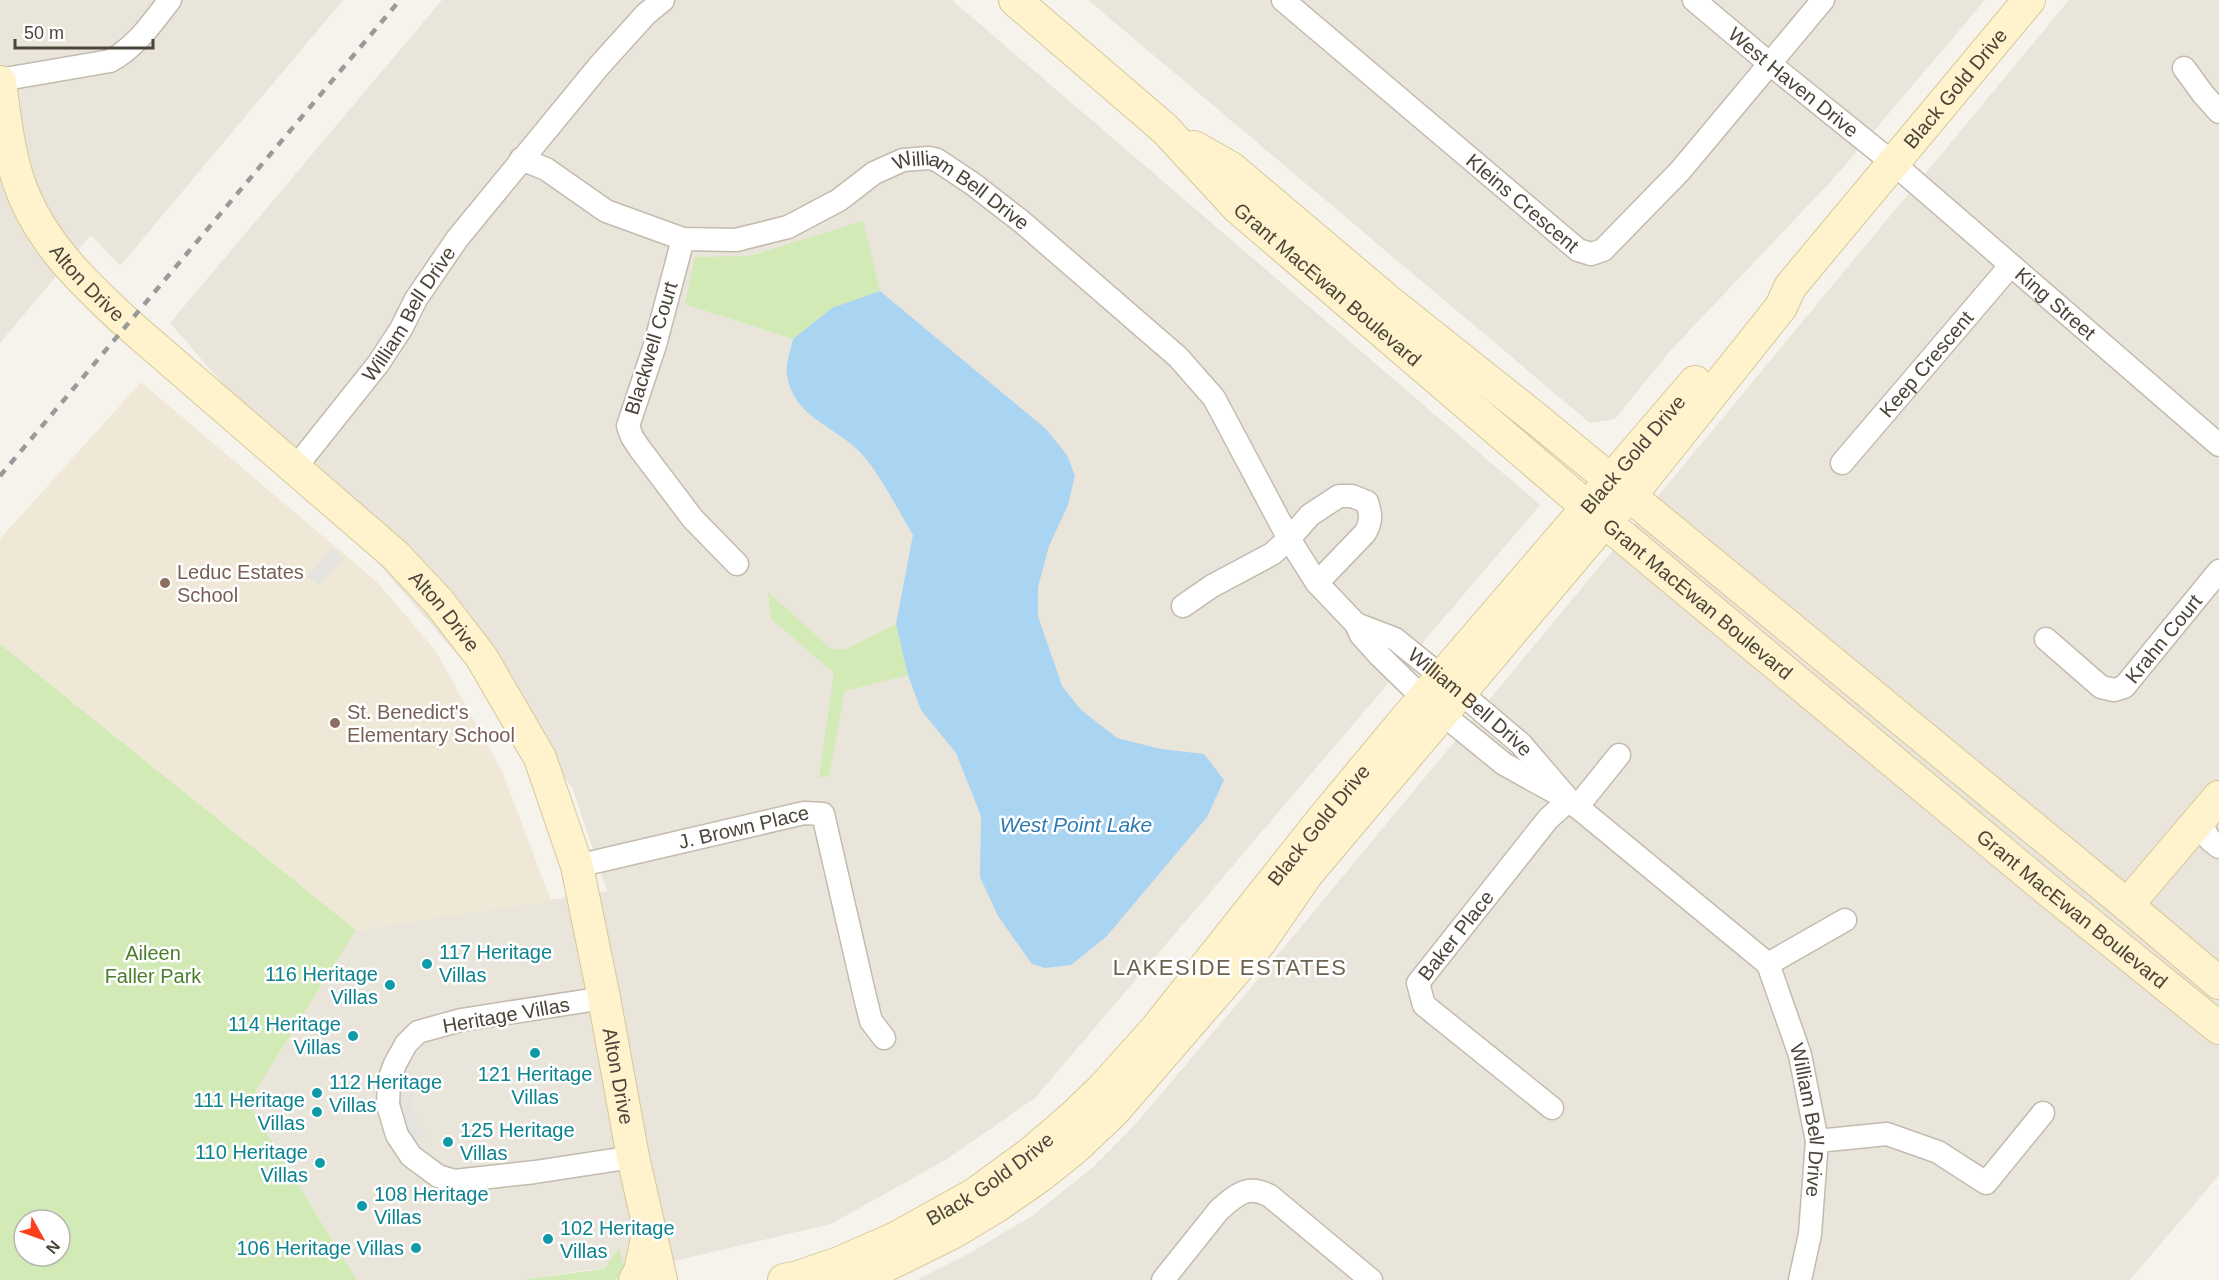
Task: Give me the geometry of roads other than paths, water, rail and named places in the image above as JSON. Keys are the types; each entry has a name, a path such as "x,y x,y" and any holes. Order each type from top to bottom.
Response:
{"main road":[{"name":"Grant MacEwan Boulevard","path":"1015,0 1165,129 1237,207 1596,514 2043,886 2219,1028"},
{"name":"Black Gold Drive","path":"784,1280 798,1277 860,1274 896,1238 975,1194 1031,1153 1104,1088 1156,1029 1325,816 1442,696 1619,488 1760,306 1790,287 2029,0"},
{"name":"Alton Drive","path":"0,81 10,152 17,176 34,215 52,246 103,301 395,555 439,602 482,658 540,758 577,866 633,1158 661,1280"},
{"name":"Grant MacEwan Boulevard","path":"1165,129 1231,168 1387,300 2127,905 2219,983"},
{"path":"2127,905 2209,825 2219,797"},
{"path":"635,1280 640,1271 649,1227"}],"street":[{"path":"0,81 110,61 135,44 170,0"},
{"name":"William Bell Drive","path":"295,468 378,364 401,329 416,299 457,239 606,58 646,14 663,0"},
{"name":"Kleins Crescent","path":"1283,0 1578,250 1591,254 1603,250 1680,171 1823,0"},
{"name":"West Haven Drive","path":"1694,0 1893,164"},
{"path":"2184,68 2219,112"},
{"name":"William Bell Drive","path":"521,159 546,169 606,211 682,239 736,240 788,227 839,200 874,173 903,160 918,158 937,160 973,184 1022,222 1178,357 1214,398 1289,539 1317,583 1356,624 1395,639 1442,696 1521,744 1573,803 1768,964 1800,1055 1816,1141 1810,1234 1800,1280"},
{"name":"King Street","path":"1893,164 2219,445"},
{"name":"Blackwell Court","path":"682,239 655,345 628,426 640,449 693,519 737,564"},
{"name":"Keep Crescent","path":"1842,463 2011,265"},
{"path":"1182,606 1212,586 1272,554 1310,515 1339,496 1352,496 1367,502 1371,518 1365,533 1317,583"},
{"name":"Krahn Court","path":"2046,639 2101,687 2114,690 2124,687 2219,571"},
{"path":"1573,803 1619,755"},
{"name":"Baker Place","path":"1552,1108 1424,1005 1418,983 1548,819 1573,803"},
{"name":"J. Brown Place","path":"577,866 804,813 823,814 871,1021 884,1038"},
{"path":"2209,825 2210,840 2219,847"},
{"path":"1768,964 1845,920"},
{"name":"Heritage Villas","path":"604,998 482,1016 418,1032 406,1044 395,1064 389,1080 388,1106 397,1135 411,1156 438,1176 454,1181 525,1174 633,1158"},
{"path":"1816,1141 1887,1134 1938,1152 1986,1183 2043,1113"},
{"path":"1162,1280 1219,1209 1247,1191 1257,1189 1270,1196 1371,1280"}],"water":[{"name":"West Point Lake","path":"880,291 1046,429 1067,455 1075,476 1068,505 1049,546 1038,587 1038,616 1062,686 1081,710 1117,738 1161,749 1204,754 1224,780 1207,817 1106,937 1071,965 1045,968 1032,964 998,916 980,877 981,816 956,753 921,710 908,675 896,624 913,535 866,459 848,441 805,410 791,389 787,375 787,362 793,339 832,308"}],"railway":[{"path":"0,476 400,0"}],"place":[{"name":"Leduc Estates School","path":"165,583"},
{"name":"St. Benedict's Elementary School","path":"335,723"},
{"name":"117 Heritage Villas","path":"427,964"},
{"name":"116 Heritage Villas","path":"390,985"},
{"name":"114 Heritage Villas","path":"353,1036"},
{"name":"121 Heritage Villas","path":"535,1053"},
{"name":"112 Heritage Villas","path":"317,1093"},
{"name":"111 Heritage Villas","path":"317,1112"},
{"name":"125 Heritage Villas","path":"448,1142"},
{"name":"110 Heritage Villas","path":"320,1163"},
{"name":"108 Heritage Villas","path":"362,1206"},
{"name":"102 Heritage Villas","path":"548,1239"},
{"name":"106 Heritage Villas","path":"416,1248"}],"district":[{"name":"LAKESIDE ESTATES","path":"1230,967"}],"park label":[{"name":"Aileen Faller Park","path":"153,964"}]}
